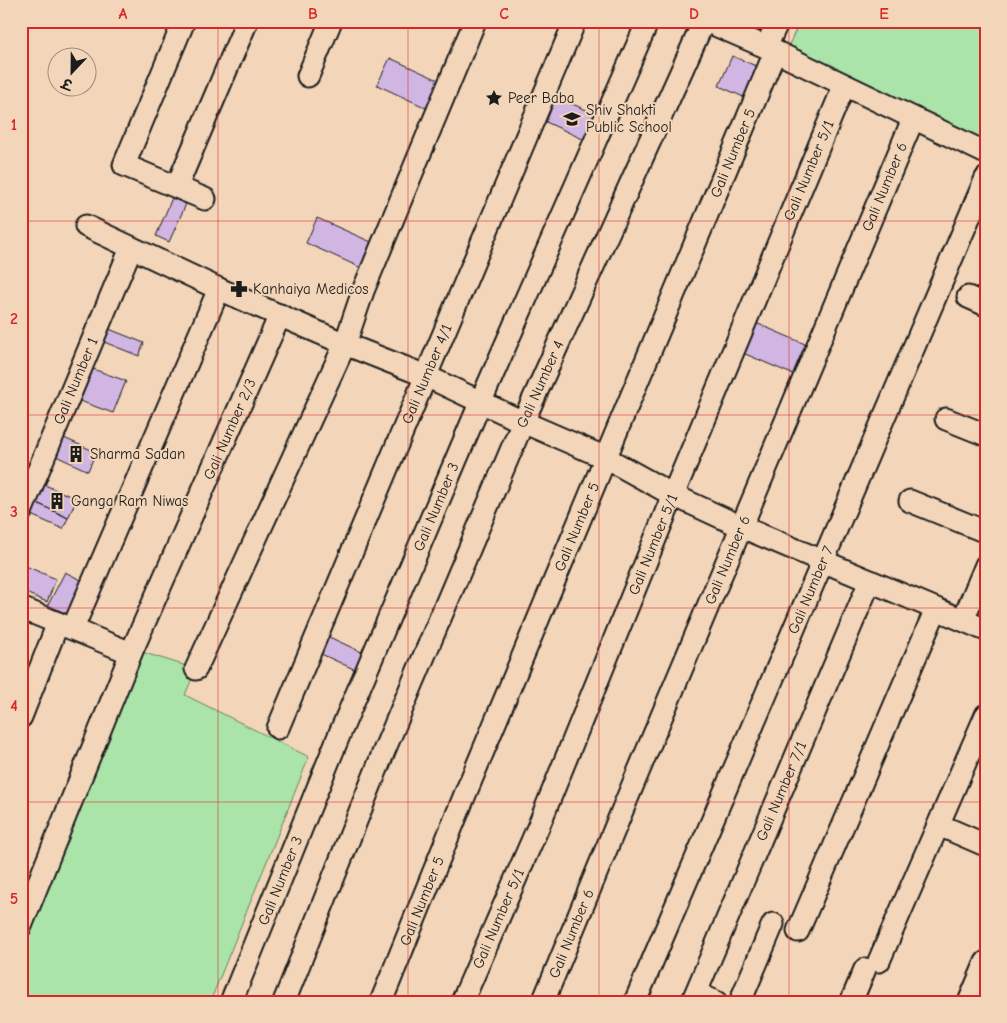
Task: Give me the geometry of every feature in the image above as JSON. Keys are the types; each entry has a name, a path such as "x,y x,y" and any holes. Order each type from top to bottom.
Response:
{"street":[{"path":"184,21 124,165 205,199"},
{"path":"177,186 247,21"},
{"path":"308,76 331,21"},
{"path":"196,669 345,344 363,291 475,21"},
{"name":"Gali Number 4/1","path":"278,728 575,21"},
{"name":"Gali Number 3","path":"237,1000 340,733 481,402 648,21"},
{"path":"705,21 986,153"},
{"name":"Gali Number 4","path":"284,1002 384,751 523,422 705,21"},
{"name":"Gali Number 5","path":"381,1002 464,797 606,458 770,50 778,21"},
{"name":"Gali Number 5/1","path":"462,1002 538,825 673,495 844,86"},
{"name":"Gali Number 6","path":"544,1002 634,782 913,119"},
{"name":"Gali Number 7","path":"635,1002 986,178"},
{"path":"86,226 219,288 345,344 426,376 523,422 606,458 673,495 742,527 986,630"},
{"name":"Gali Number 1","path":"21,512 130,248"},
{"path":"21,717 219,288"},
{"name":"Gali Number 2/3","path":"21,926 131,653 280,315"},
{"path":"946,418 986,435"},
{"path":"910,501 986,532"},
{"path":"963,620 986,565"},
{"name":"Gali Number 7/1","path":"704,1000 870,581"},
{"path":"21,608 131,653"},
{"path":"798,931 936,609"},
{"path":"851,1002 872,965 939,825 986,715"},
{"path":"939,825 983,844"},
{"path":"740,1002 773,924 766,940"},
{"path":"968,1002 986,962"}],"green space":[{"path":"800,21 986,21 986,144 787,49"},
{"path":"135,650 196,669 185,695 309,757 210,1002 21,1002 21,928"}],"building":[{"path":"732,56 761,68 748,99 719,86"},
{"path":"390,58 445,83 433,111 377,85"},
{"name":"Shiv Shakti Public School","path":"556,97 598,115 587,141 546,122"},
{"path":"172,198 186,204 169,242 156,236"},
{"path":"317,218 378,245 366,270 306,243"},
{"path":"749,320 812,347 799,377 736,350"},
{"path":"109,329 144,343 139,356 104,342"},
{"path":"93,369 126,381 113,413 80,401"},
{"name":"Sharma Sadan","path":"64,438 96,452 88,471 56,456"},
{"name":"Ganga Ram Niwas","path":"45,485 77,499 68,518 37,503"},
{"path":"37,503 68,518 63,529 31,515"},
{"path":"21,564 56,579 47,602 21,591"},
{"path":"65,572 89,584 73,617 48,605"},
{"path":"327,636 368,655 360,672 319,653"}],"place":[{"name":"Peer Baba","path":"494,98"},
{"name":"Shiv Shakti Public School","path":"572,119"},
{"name":"Kanhaiya Medicos","path":"239,289"},
{"name":"Sharma Sadan","path":"76,454"},
{"name":"Ganga Ram Niwas","path":"57,501"}]}
